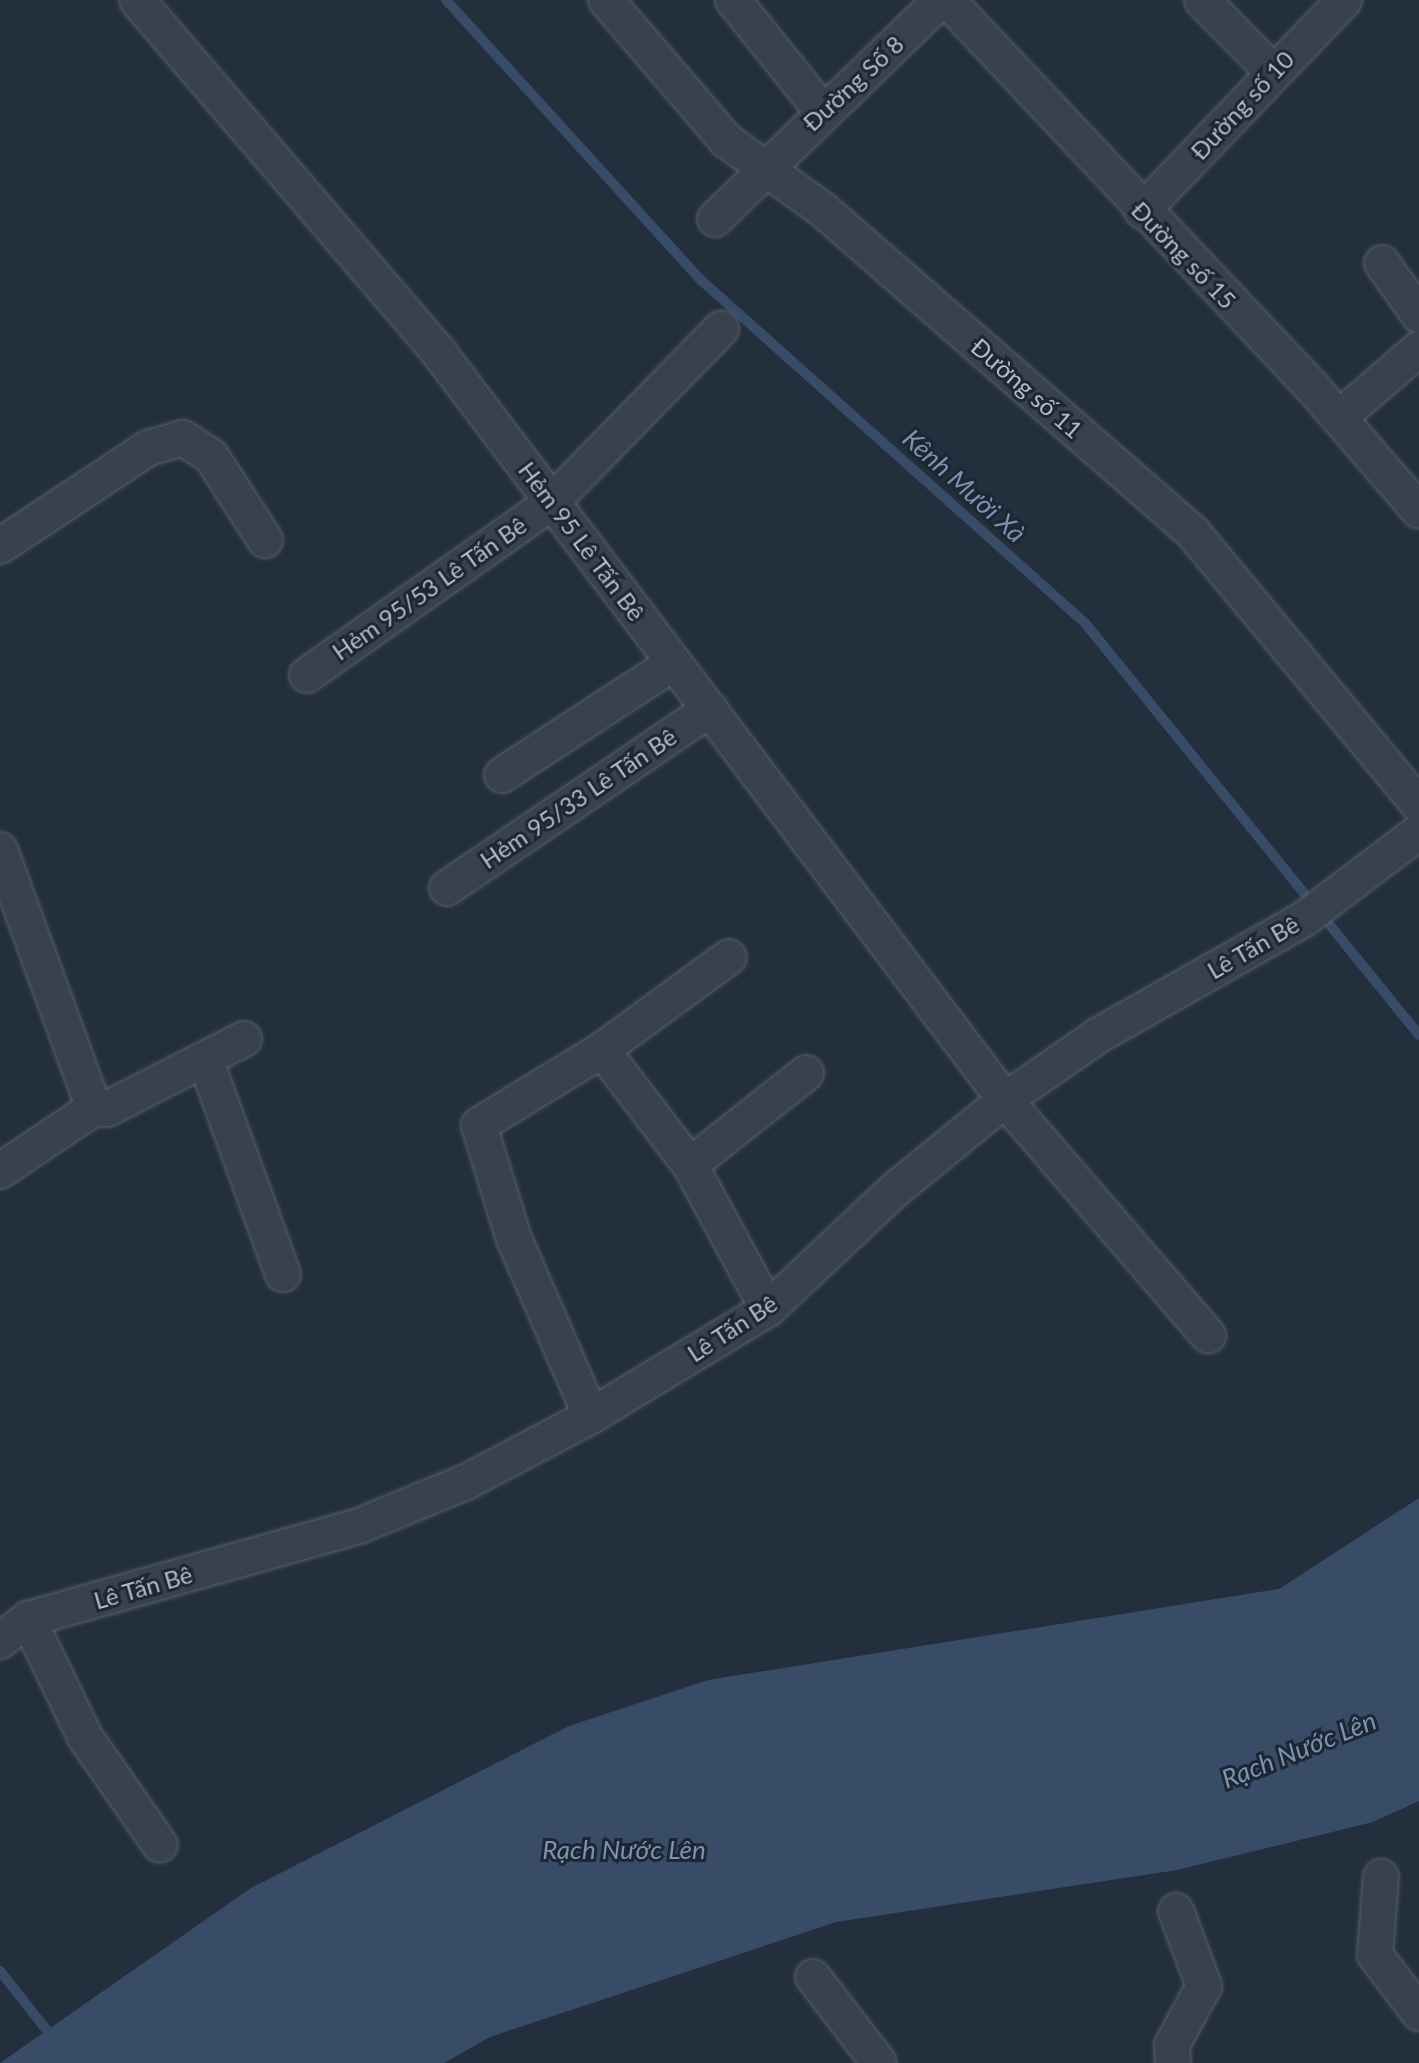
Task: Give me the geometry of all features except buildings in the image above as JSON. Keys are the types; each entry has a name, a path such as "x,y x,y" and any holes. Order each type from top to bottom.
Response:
{"street":[{"name":"Hẻm 95 Lê Tấn Bê","path":"137,0 440,354 1005,1100 1208,1335"},
{"name":"Đường số 11","path":"606,0 727,141 764,165 1194,534 1419,805"},
{"path":"733,0 824,113"},
{"name":"Đường Số 8","path":"715,219 764,165 944,0"},
{"name":"Đường số 15","path":"944,0 1339,418 1419,511"},
{"path":"1202,0 1272,71"},
{"name":"Đường số 10","path":"1142,211 1272,71 1344,0"},
{"path":"1382,263 1419,315"},
{"name":"Hẻm 95/53 Lê Tấn Bê","path":"307,675 552,502 721,329"},
{"path":"1339,418 1419,349"},
{"path":"0,546 148,448 183,438 211,456 265,540"},
{"path":"502,775 674,663"},
{"name":"Hẻm 95/33 Lê Tấn Bê","path":"447,888 710,709"},
{"name":"Lê Tấn Bê","path":"0,1641 28,1619 359,1526 466,1482 591,1416 768,1309 897,1188 1005,1100 1099,1035 1304,919 1377,867 1419,832"},
{"path":"0,850 94,1108"},
{"path":"591,1416 514,1239 479,1125 602,1050 729,957"},
{"path":"0,1171 94,1108 107,1109 244,1039"},
{"path":"602,1050 690,1165 768,1309"},
{"path":"205,1059 283,1274"},
{"path":"690,1165 806,1073"},
{"path":"28,1619 85,1737 160,1845"},
{"path":"1381,1877 1375,1955 1419,2013"},
{"path":"1173,2063 1172,2045 1204,1986 1176,1911"},
{"path":"813,1977 879,2063"}],"water":[{"name":"Rạch Nước Lên","path":"1419,1498 1419,1801 1373,1822 1177,1870 836,1922 490,2037 444,2063 0,2063 251,1888 569,1726 708,1680 1279,1589"}],"waterway":[{"name":"Kênh Mười Xà","path":"446,0 702,281 1085,623 1419,1035"},
{"path":"0,1971 53,2038"}]}
